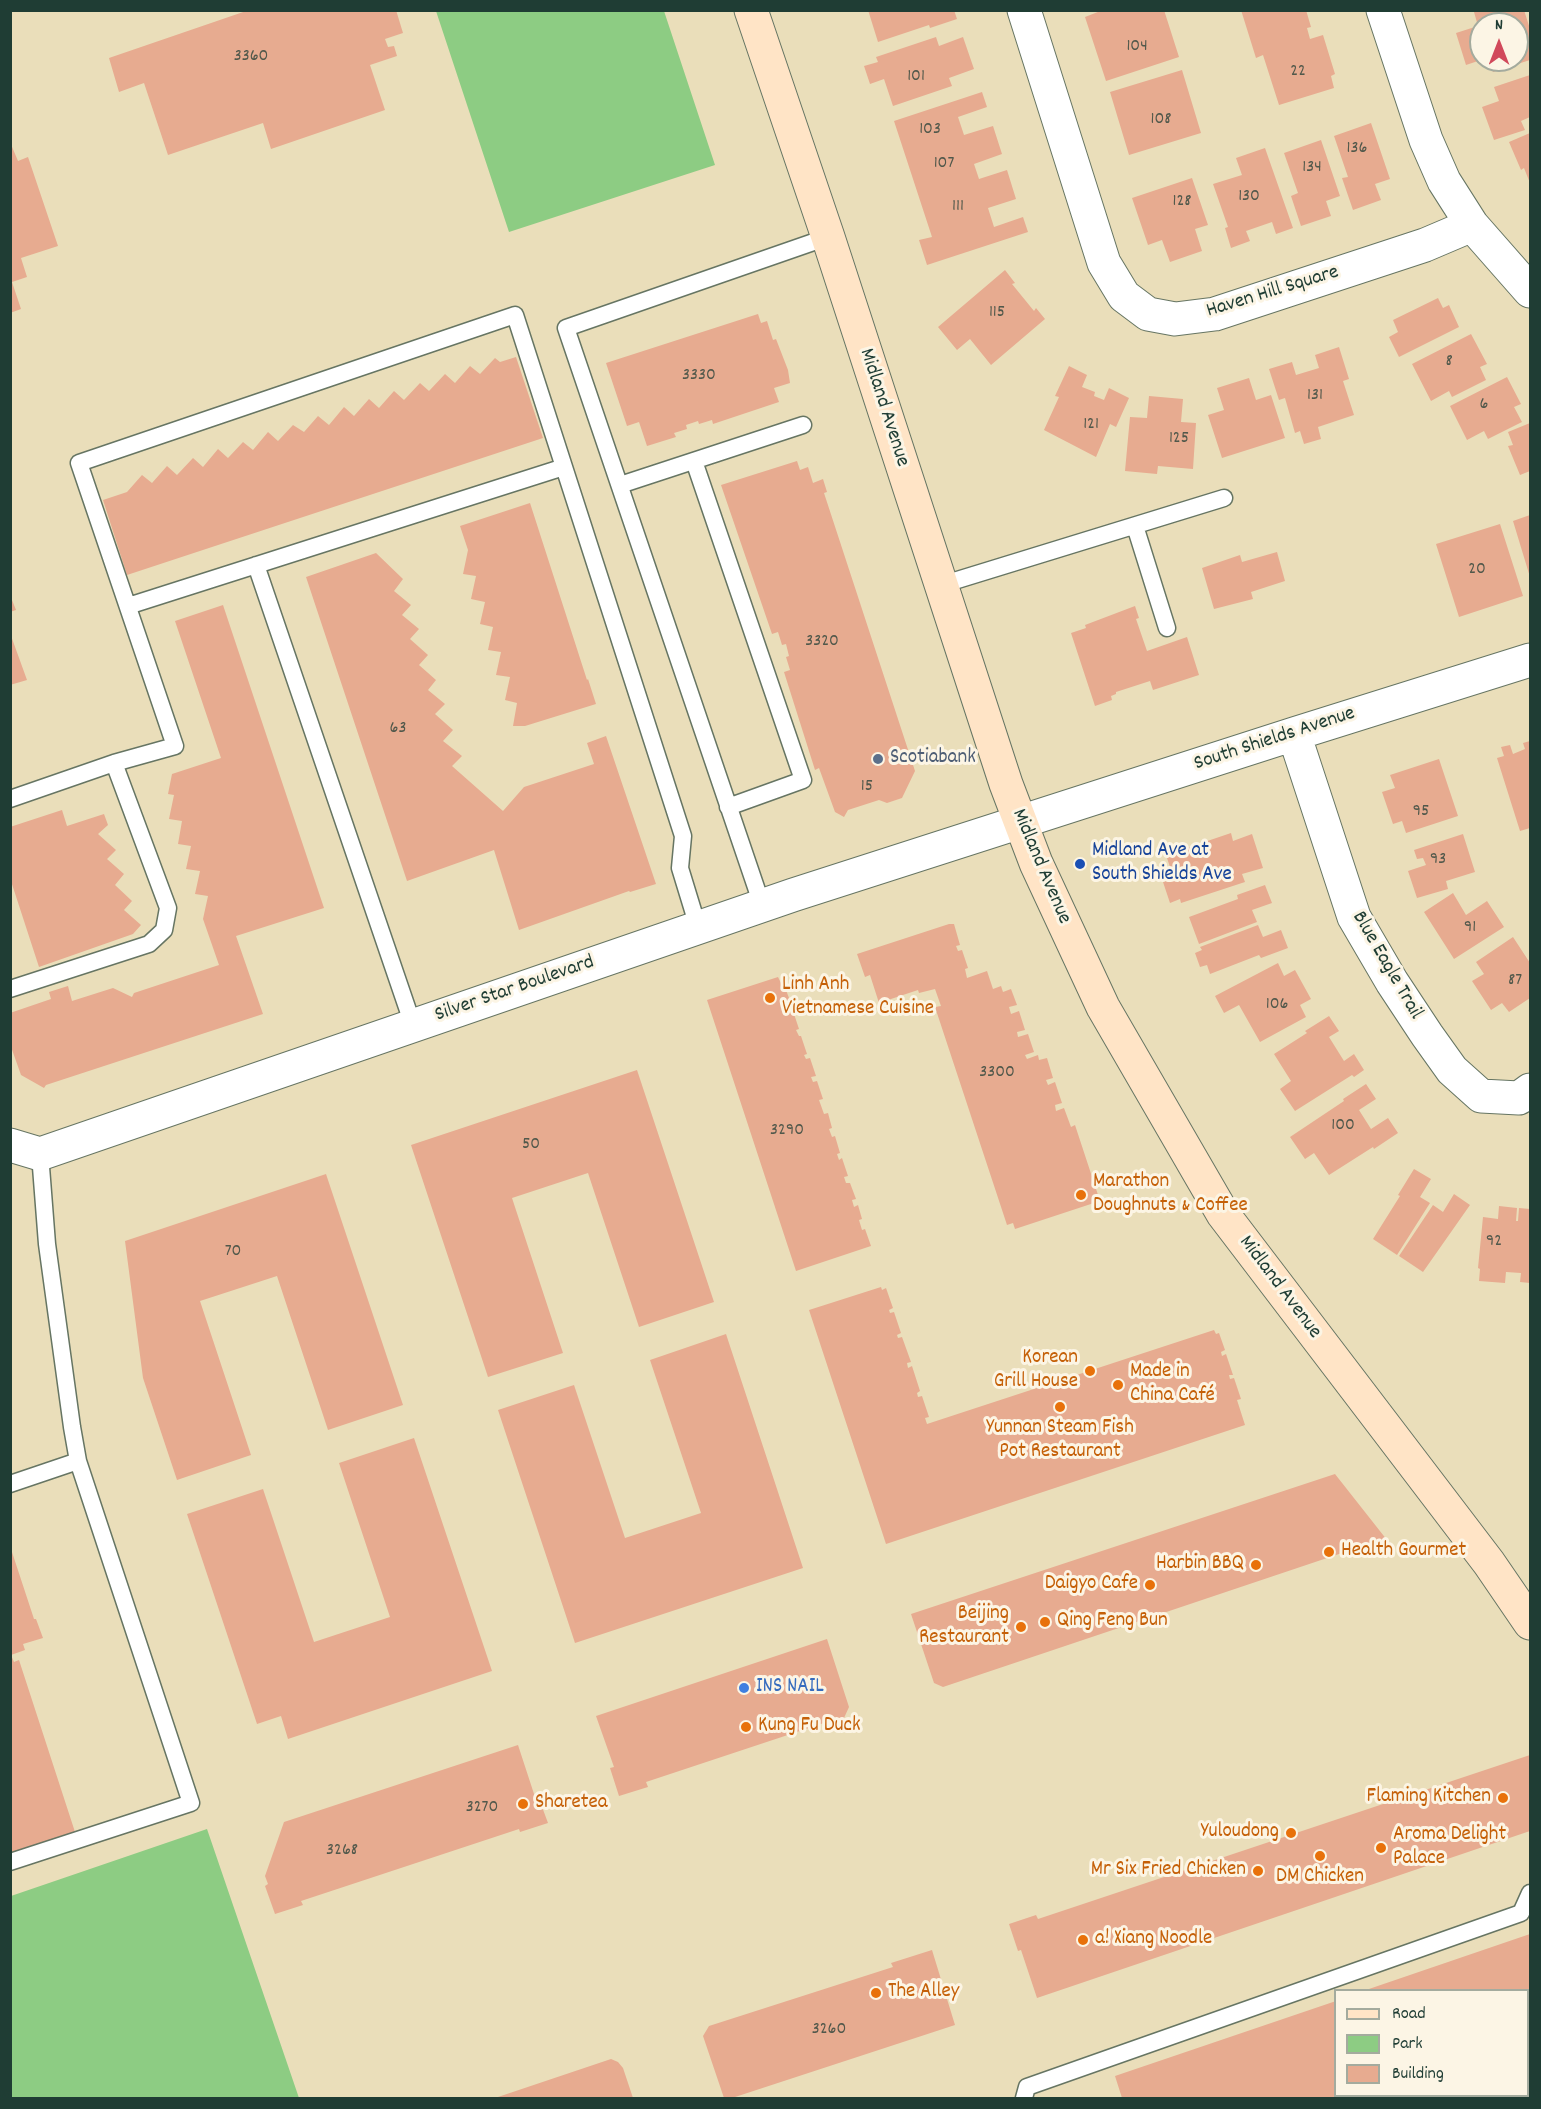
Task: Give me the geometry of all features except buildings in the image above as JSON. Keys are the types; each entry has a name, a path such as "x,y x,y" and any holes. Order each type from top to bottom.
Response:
{"main road":[{"name":"Midland Avenue","path":"751,10 828,237 1006,784 1036,863 1102,1007 1223,1214 1494,1570 1530,1623"}],"street":[{"name":"Haven Hill Square","path":"1024,10 1104,263 1124,296 1148,314 1175,319 1215,314 1425,245 1472,225"},
{"path":"1383,10 1426,140 1444,180 1472,225 1530,291"},
{"name":"South Shields Avenue","path":"1021,823 1530,660"},
{"name":"Blue Eagle Trail","path":"1294,734 1354,916 1392,982 1427,1035 1452,1070 1481,1096 1519,1098 1530,1090"},
{"name":"Silver Star Boulevard","path":"25,1149 413,1025 762,905 1021,823"}],"lane":[{"path":"762,905 566,328 828,237"},
{"path":"10,799 114,763 175,746 80,463 515,315 683,836 681,868 698,927"},
{"path":"620,485 803,425"},
{"path":"694,461 803,780 728,807"},
{"path":"128,606 564,467"},
{"path":"941,585 1224,498"},
{"path":"1135,526 1167,628"},
{"path":"256,566 413,1025"},
{"path":"10,989 149,944 164,930 168,908 114,763"},
{"path":"10,1862 191,1803 78,1461 47,1244 25,1149"},
{"path":"10,1484 78,1461"},
{"path":"1024,2098 1027,2087 1521,1913 1530,1893"}],"green space":[{"path":"436,11 664,11 715,165 509,232"},
{"path":"207,1829 299,2098 11,2098 11,1896"}],"place":[{"name":"Scotiabank","path":"878,759"},
{"name":"Midland Ave at South Shields Ave","path":"1080,864"},
{"name":"Linh Anh Vietnamese Cuisine","path":"770,998"},
{"name":"Marathon Doughnuts & Coffee","path":"1081,1195"},
{"name":"Korean Grill House","path":"1090,1371"},
{"name":"Made in China Café","path":"1118,1385"},
{"name":"Yunnan Steam Fish Pot Restaurant","path":"1060,1407"},
{"name":"Health Gourmet","path":"1329,1552"},
{"name":"Harbin BBQ","path":"1256,1565"},
{"name":"Daigyo Cafe","path":"1150,1585"},
{"name":"Qing Feng Bun","path":"1045,1622"},
{"name":"Beijing Restaurant","path":"1021,1627"},
{"name":"INS NAIL","path":"744,1688"},
{"name":"Kung Fu Duck","path":"746,1727"},
{"name":"Flaming Kitchen","path":"1503,1798"},
{"name":"Sharetea","path":"523,1804"},
{"name":"Yuloudong","path":"1291,1833"},
{"name":"Aroma Delight Palace","path":"1381,1848"},
{"name":"DM Chicken","path":"1320,1856"},
{"name":"Mr Six Fried Chicken","path":"1258,1871"},
{"name":"a! Xiang Noodle","path":"1083,1940"},
{"name":"The Alley","path":"876,1993"}]}
